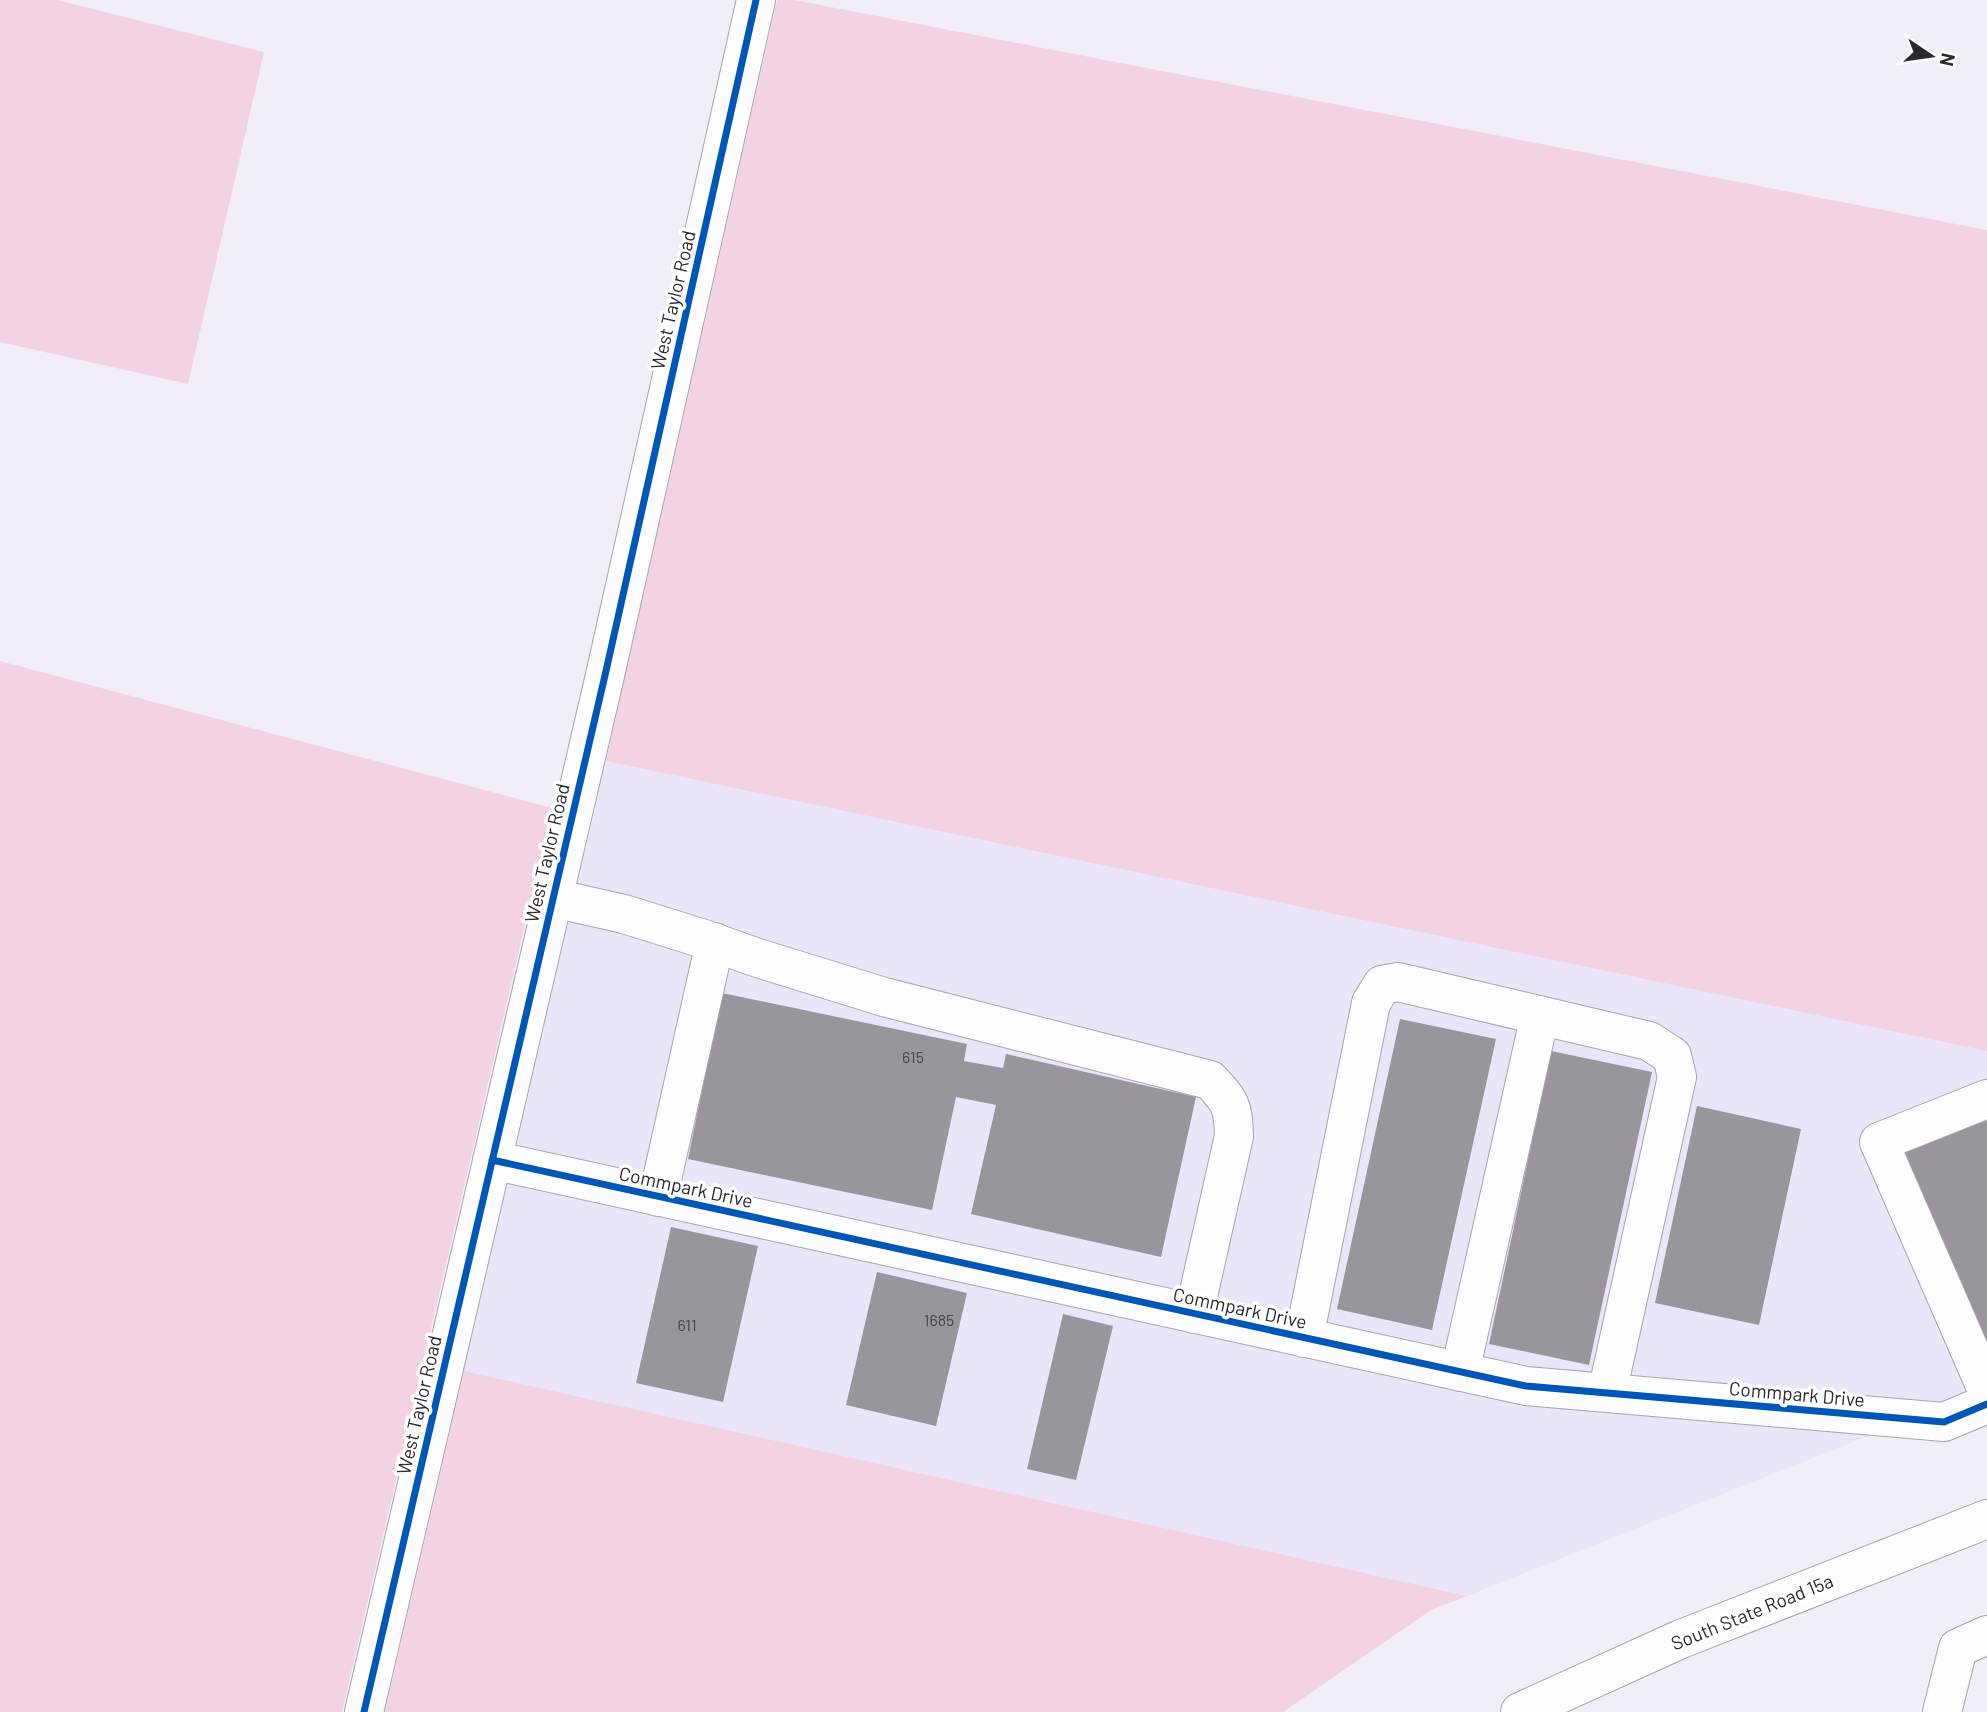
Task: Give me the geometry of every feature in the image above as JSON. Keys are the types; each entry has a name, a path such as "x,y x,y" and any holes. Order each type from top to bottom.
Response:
{"main road":[{"name":"West Taylor Road","path":"364,1712 553,898 756,0"},
{"path":"553,898 624,914 884,997 1210,1080 1224,1094 1233,1112 1234,1136 1194,1314"},
{"path":"658,1197 715,942"},
{"path":"1304,1338 1371,1003 1382,985 1398,982 1649,1041 1672,1056 1677,1077 1607,1393"},
{"path":"1460,1372 1540,1015"},
{"path":"1987,1099 1879,1142 1987,1390"},
{"name":"Commpark Drive","path":"492,1160 1526,1386 1944,1422 1987,1404"},
{"name":"South State Road 15a","path":"1520,1712 1681,1639 1987,1520"},
{"path":"1942,1712 1958,1648 1987,1635"}],"shaded area":[{"path":"0,0 57,0 264,52 188,384 0,342"},
{"path":"777,0 794,0 1987,230 1987,1051 606,761"},
{"path":"0,661 552,808 342,1712 0,1712"},
{"path":"606,761 1987,1051 1987,1383 1939,1404 1528,1368 516,1147"},
{"path":"508,1182 1873,1434 1467,1596 464,1371"},
{"path":"464,1371 1467,1596 1431,1610 1283,1712 385,1712"}],"building":[{"path":"722,993 967,1044 964,1061 1003,1068 1006,1054 1196,1097 1161,1257 971,1214 996,1105 956,1097 932,1210 688,1159"},
{"path":"1400,1019 1496,1039 1432,1330 1337,1309"},
{"path":"1551,1051 1652,1072 1589,1365 1489,1344"},
{"path":"1697,1106 1801,1129 1759,1325 1655,1303"},
{"path":"1987,1115 1987,1375 1899,1149"},
{"path":"671,1227 758,1246 723,1402 636,1383"},
{"path":"877,1272 967,1293 936,1426 846,1405"},
{"path":"1063,1314 1113,1326 1076,1480 1027,1469"}],"cycle path":[{"path":"364,1712 606,671 756,0"},
{"path":"492,1160 1526,1386 1944,1422 1987,1404"}]}
